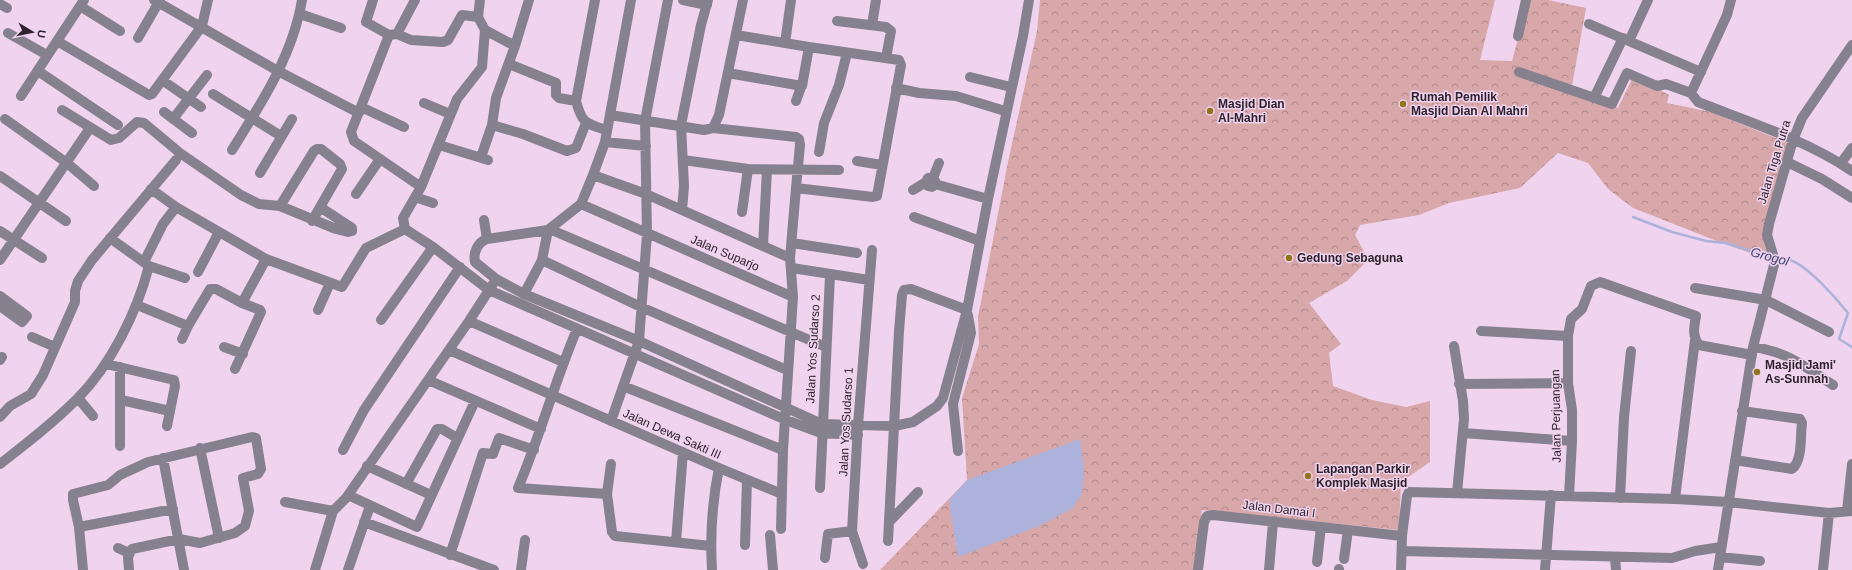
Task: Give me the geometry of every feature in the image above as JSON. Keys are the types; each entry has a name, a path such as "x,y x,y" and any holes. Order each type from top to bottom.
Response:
{"street":[{"path":"58,41 150,95 202,26 208,0"},
{"path":"232,150 278,71 293,39 302,0"},
{"path":"373,0 366,22 393,35 411,40 443,42 448,40 462,15 478,17"},
{"path":"415,0 393,35 360,110 351,132 351,136 354,141 421,187"},
{"path":"405,229 404,218 421,187 457,99 482,68 485,30 478,17 480,0"},
{"path":"439,145 484,158 492,125 496,98 516,46 529,0"},
{"path":"595,0 576,101 580,116 586,123 606,130"},
{"path":"631,0 605,142 581,204 548,230 487,239 480,242 476,250 475,262 496,279 524,294 639,341 786,407 822,428"},
{"path":"611,421 636,355 639,341 647,234 645,121 668,0"},
{"path":"682,210 683,160 681,125 701,25 708,3 683,0"},
{"path":"713,128 719,115 743,0"},
{"path":"785,44 792,0"},
{"path":"872,25 876,0"},
{"path":"405,229 433,247 489,290 786,420 822,428 858,430 894,426 913,422 937,406 943,398 962,335 1005,111 1023,36 1029,0"},
{"path":"1518,36 1526,0"},
{"path":"1594,98 1648,0"},
{"path":"1691,93 1727,15 1731,0"},
{"path":"138,38 158,1 278,71 360,110 404,127"},
{"path":"21,96 82,3 120,31"},
{"path":"300,14 341,28"},
{"path":"837,21 886,27 891,31 886,58"},
{"path":"1589,24 1701,72"},
{"path":"485,30 516,46"},
{"path":"8,33 47,55"},
{"path":"736,35 809,48 900,61 882,165 880,191 877,196 873,197 796,188"},
{"name":"Jalan Tiga Putra","path":"1766,300 1774,257 1767,235 1793,140 1802,118 1852,45"},
{"path":"796,101 801,87 809,48"},
{"path":"819,152 824,123 839,85 847,53"},
{"path":"509,64 556,83 556,95 559,98 576,101"},
{"path":"38,71 118,125"},
{"path":"728,72 801,87"},
{"path":"1519,72 1612,104 1627,73 1657,86 1666,84 1691,93 1698,102 1793,140 1841,163 1852,170"},
{"path":"173,119 207,75"},
{"path":"970,77 1011,87"},
{"path":"162,80 201,107"},
{"path":"896,88 919,93 956,96 1005,111"},
{"path":"213,94 281,136"},
{"path":"424,103 450,114"},
{"path":"62,110 111,140 115,140 137,122 144,123 180,153 241,195 259,204 280,206 312,221 348,232 352,231 352,228 320,208"},
{"path":"164,112 192,133"},
{"path":"610,115 681,125 704,130 713,128 796,137 799,139 800,145 790,258 792,268 793,296 783,450 781,529"},
{"path":"260,173 292,119"},
{"path":"2,123 67,163 94,186"},
{"path":"492,125 523,134 567,152 576,148 586,123"},
{"path":"0,260 40,204 90,128"},
{"path":"605,142 646,146"},
{"path":"280,206 317,148 321,149 340,164 342,169 312,221"},
{"path":"1841,163 1852,148"},
{"path":"356,194 380,159"},
{"path":"0,417 10,406 31,394 44,375 75,302 75,291 78,281 92,260 176,160"},
{"path":"683,160 748,169 839,170"},
{"path":"857,161 882,165"},
{"path":"1787,162 1822,179 1852,198"},
{"path":"913,190 931,181 939,163"},
{"path":"742,212 748,169"},
{"path":"763,246 767,170"},
{"path":"0,176 66,221"},
{"path":"593,176 646,194 790,258"},
{"path":"931,181 988,199"},
{"path":"151,189 176,208 266,259 342,287 366,248 405,229"},
{"path":"415,197 433,203"},
{"name":"Jalan Suparjo","path":"581,204 647,234 793,296"},
{"path":"0,464 44,430 78,398 106,364 137,305 147,264 163,224 176,208"},
{"path":"914,217 980,241"},
{"path":"484,220 487,239"},
{"path":"524,294 542,260 548,230"},
{"path":"548,230 644,269 826,347"},
{"path":"0,231 42,258"},
{"path":"198,272 219,232"},
{"path":"110,238 147,264 185,278"},
{"path":"792,243 857,253"},
{"path":"381,320 433,247"},
{"name":"Jalan Yos Sudarso 1","path":"863,564 852,531 868,280 872,250"},
{"path":"242,302 266,259"},
{"path":"542,260 641,307 788,370"},
{"path":"343,450 364,410 460,267"},
{"path":"792,268 868,280"},
{"name":"Jalan Yos Sudarso 2","path":"820,488 830,275"},
{"path":"315,570 333,511 348,495 470,321 496,279"},
{"name":"Jalan Perjuangan","path":"1569,496 1572,410 1568,383 1568,336 1571,319 1582,309 1591,286 1600,282 1696,316 1695,340"},
{"path":"318,310 330,283"},
{"path":"1695,288 1766,300 1829,332"},
{"path":"182,339 210,289 216,290 260,310 261,312 235,368"},
{"path":"888,541 899,331 902,296 904,290 911,289 967,310"},
{"path":"0,296 27,316 22,322 0,306"},
{"path":"1718,570 1742,410 1753,351 1766,300"},
{"path":"137,305 188,326"},
{"path":"958,451 953,404 971,333 967,310"},
{"path":"470,321 563,362"},
{"path":"577,329 563,362 534,450 518,488 607,494"},
{"path":"1481,331 1568,336"},
{"path":"32,338 55,347"},
{"path":"1695,340 1699,345 1753,351 1771,349 1787,355 1833,385"},
{"path":"1675,500 1695,340"},
{"path":"1454,346 1459,384 1463,401 1463,433 1457,493"},
{"path":"224,347 242,354"},
{"name":"Jalan Dewa Sakti III","path":"449,350 782,494"},
{"path":"1620,498 1622,432 1632,351"},
{"path":"106,364 174,380 175,386 167,426"},
{"path":"120,367 120,446"},
{"path":"428,380 541,429"},
{"path":"1459,384 1568,383"},
{"path":"623,386 783,450"},
{"path":"78,398 93,416"},
{"path":"121,400 170,411"},
{"path":"348,495 417,527 475,401"},
{"path":"1735,460 1792,469 1796,466 1798,459 1802,423 1800,419 1742,410"},
{"path":"406,484 437,429 442,428 457,438"},
{"path":"1463,433 1572,441"},
{"path":"83,570 79,527 73,494 108,485 135,467 163,458 200,448 252,437 256,438 261,469 258,474 243,478 249,511 248,519 244,526 235,533 200,543 179,539 132,549 129,553 129,570"},
{"path":"450,555 474,476 484,453 493,454 499,438 534,450"},
{"path":"200,448 219,538"},
{"path":"676,542 683,452"},
{"path":"163,458 184,570"},
{"path":"611,464 607,494 612,532 615,536 711,546"},
{"path":"1401,570 1403,551 1402,536 1407,496 1409,492 1551,495 1728,502 1829,513 1849,511 1852,464"},
{"path":"368,466 431,496"},
{"path":"712,570 711,546 713,502 719,468"},
{"path":"745,545 747,480"},
{"path":"889,522 918,492"},
{"path":"1545,570 1551,495"},
{"path":"285,502 333,511"},
{"path":"348,570 370,506"},
{"path":"79,527 173,509"},
{"path":"1823,570 1829,513"},
{"name":"Jalan Damai I","path":"1198,570 1204,522 1208,516 1227,515 1273,522 1402,536"},
{"path":"364,522 494,570"},
{"path":"1269,570 1273,522"},
{"path":"1317,562 1321,527"},
{"path":"1344,559 1348,530"},
{"path":"825,558 828,534 852,531"},
{"path":"770,535 773,570"},
{"path":"521,570 525,540"},
{"path":"118,548 129,553"},
{"path":"1403,551 1546,556 1672,558 1695,551 1720,552 1760,561"},
{"path":"1615,557 1616,570"}],"green space":[{"path":"1040,0 1495,0 1480,60 1512,61 1528,0 1548,0 1586,8 1571,91 1618,108 1634,75 1669,95 1667,103 1711,112 1788,143 1768,231 1776,262 1722,243 1633,208 1608,189 1588,163 1558,153 1520,188 1449,203 1419,215 1360,225 1355,235 1367,257 1367,261 1347,281 1309,303 1341,344 1329,353 1333,386 1372,400 1406,407 1430,401 1430,462 1401,482 1399,530 1202,510 1195,570 880,570 967,480 962,398 979,344 978,317 1008,162 1037,31"}],"water":[{"path":"1080,439 1084,468 1082,494 1073,508 1039,526 958,557 949,500 967,480"}],"waterway":[{"name":"Grogol","path":"1633,217 1672,232 1706,241 1726,243 1770,257"},
{"name":"Grogol","path":"1777,258 1784,258 1797,263 1813,275 1843,307 1848,313 1839,339 1852,347"}],"place":[{"name":"Rumah Pemilik Masjid Dian Al Mahri","path":"1403,104"},
{"name":"Masjid Dian Al-Mahri","path":"1210,111"},
{"name":"Gedung Sebaguna","path":"1289,258"},
{"name":"Masjid Jami' As-Sunnah","path":"1757,372"},
{"name":"Lapangan Parkir Komplek Masjid","path":"1308,476"}]}
